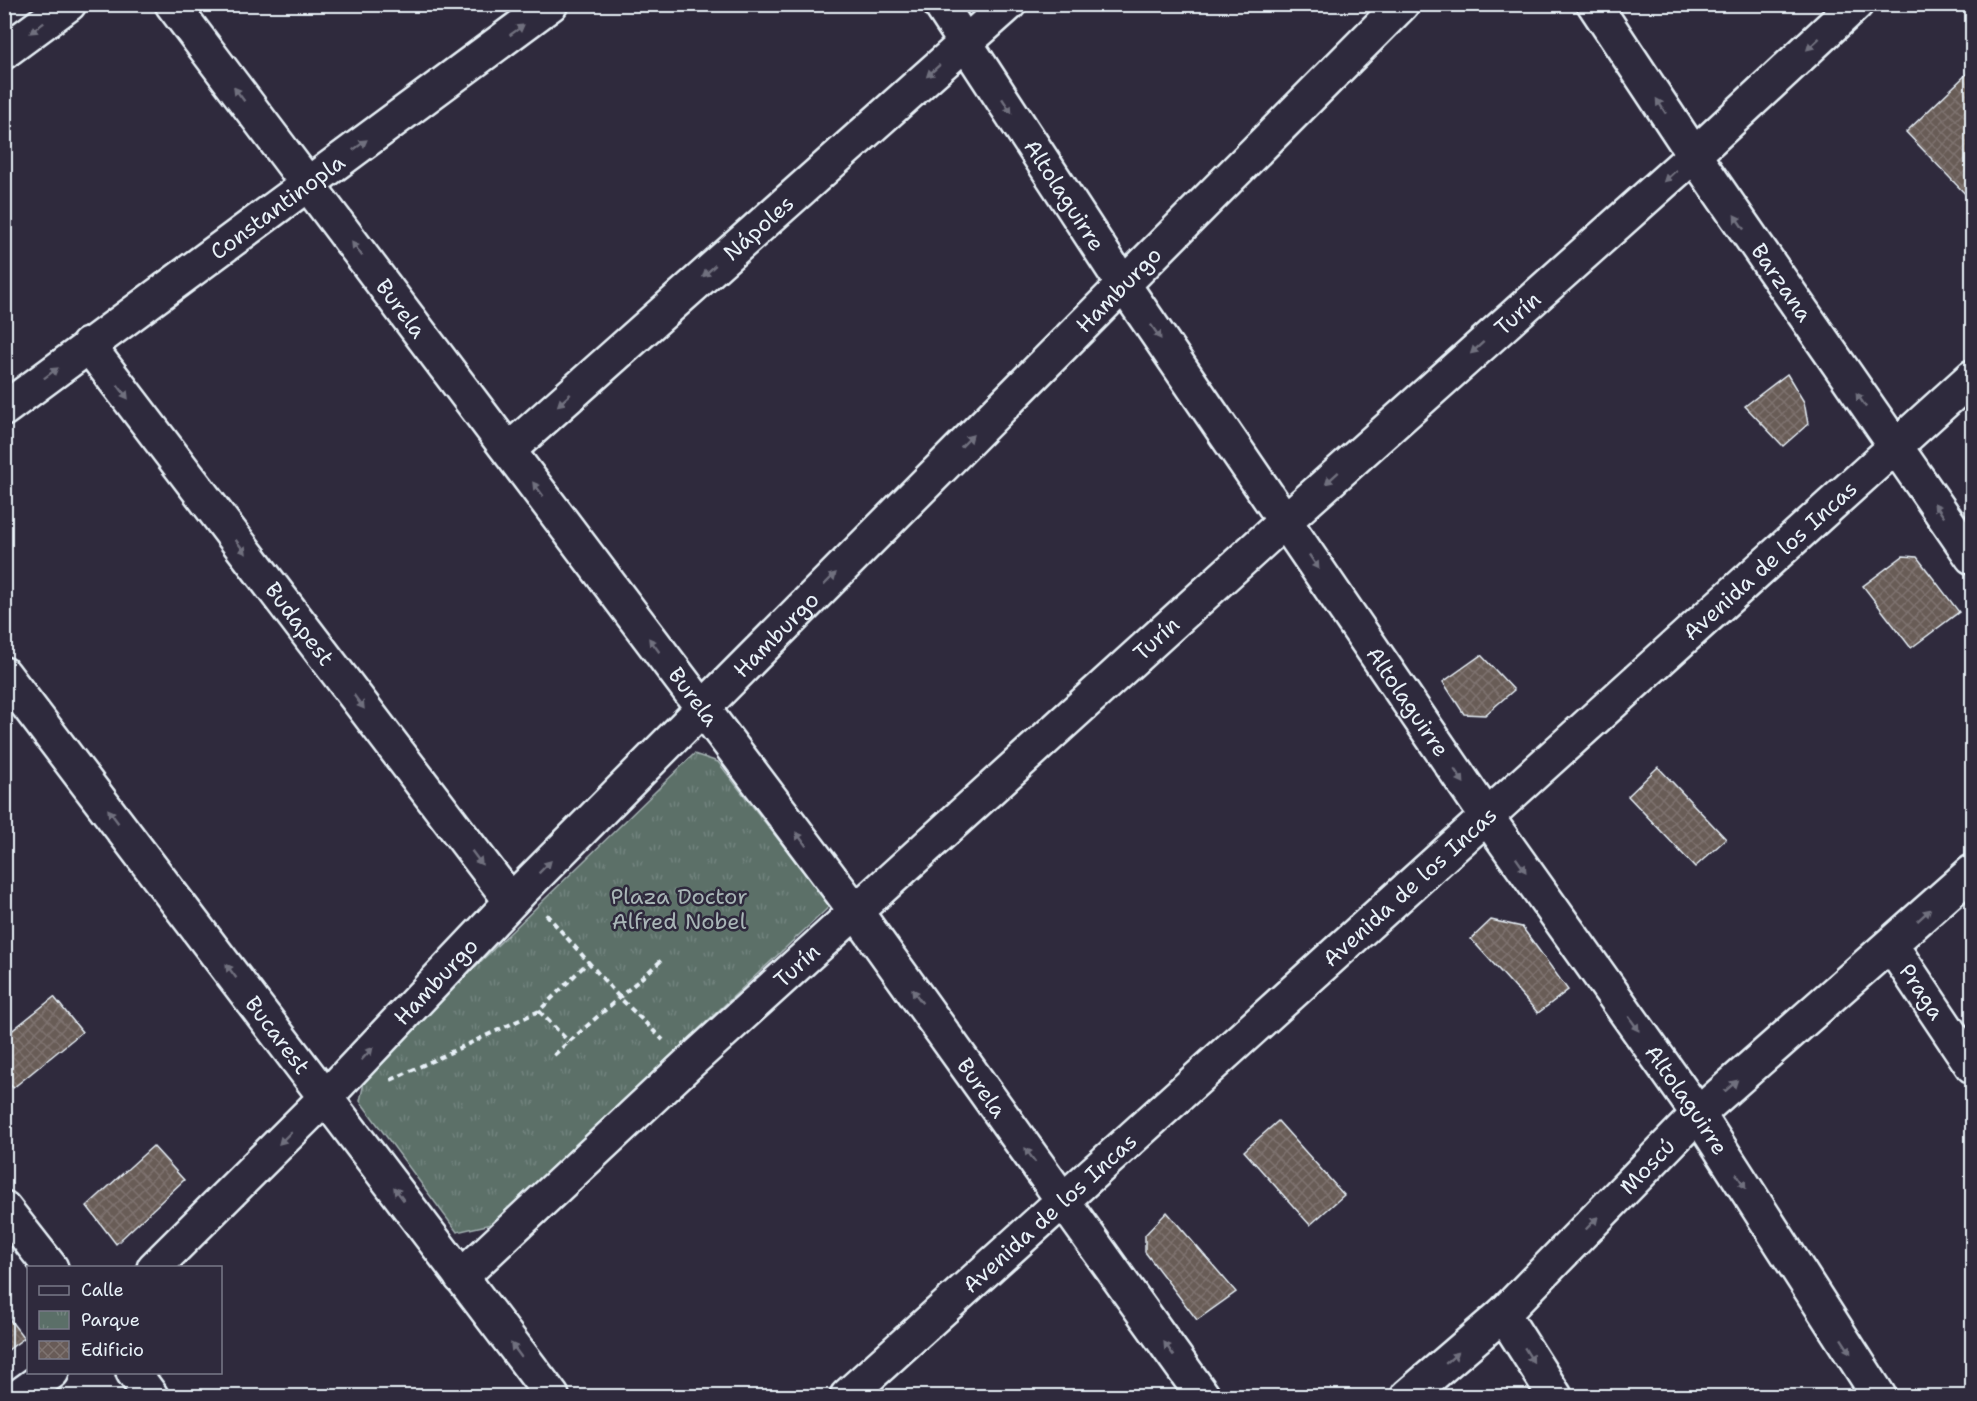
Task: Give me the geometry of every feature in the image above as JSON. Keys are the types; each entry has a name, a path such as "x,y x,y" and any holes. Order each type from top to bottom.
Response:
{"street":[{"path":"4,52 69,4"},
{"name":"Burela","path":"172,4 857,913 1203,1396"},
{"name":"Constantinopla","path":"4,409 551,4"},
{"name":"Altolaguirre","path":"940,4 1123,284 1487,817 1698,1114 1879,1396"},
{"name":"Nápoles","path":"509,450 1009,4"},
{"name":"Hamburgo","path":"156,1266 327,1096 517,895 1402,4"},
{"name":"Barzana","path":"1594,4 1694,155 1972,557"},
{"name":"Turín","path":"460,1277 687,1065 857,913 1286,520 1694,155 1856,4"},
{"name":"Budapest","path":"88,345 517,895"},
{"name":"Avenida de los Incas","path":"847,1396 1064,1202 1972,377"},
{"name":"Bucarest","path":"4,674 327,1096 460,1277 552,1396"},
{"name":"Moscú","path":"1408,1396 1503,1314 1698,1114 1972,872"},
{"name":"Praga","path":"1891,945 1972,1066"},
{"path":"4,1208 49,1266"},
{"path":"1503,1314 1555,1396"},
{"path":"19,1396 49,1374"},
{"path":"134,1374 151,1396"}],"path":[{"path":"517,895 589,961 619,997 687,1065"},
{"path":"554,1055 663,959"},
{"path":"388,1081 539,1011 589,961"},
{"path":"539,1011 569,1042"}],"green space":[{"name":"Plaza Doctor Alfred Nobel","path":"694,754 718,762 830,906 491,1224 457,1232 360,1101 366,1073"}],"building":[{"path":"1972,69 1972,201 1906,132"},
{"path":"1787,374 1804,402 1808,424 1783,446 1745,406"},
{"path":"1903,556 1917,557 1959,612 1911,648 1863,586"},
{"path":"1481,655 1514,690 1485,715 1464,714 1443,682"},
{"path":"1658,767 1726,839 1695,867 1628,796"},
{"path":"1491,920 1522,927 1568,990 1538,1013 1471,939"},
{"path":"54,997 82,1032 13,1088 4,1077 4,1037"},
{"path":"1278,1121 1344,1195 1310,1225 1244,1151"},
{"path":"153,1146 184,1180 116,1244 87,1206"},
{"path":"1167,1212 1236,1292 1197,1320 1145,1252 1145,1235"},
{"path":"4,1312 24,1338 4,1353"}]}
